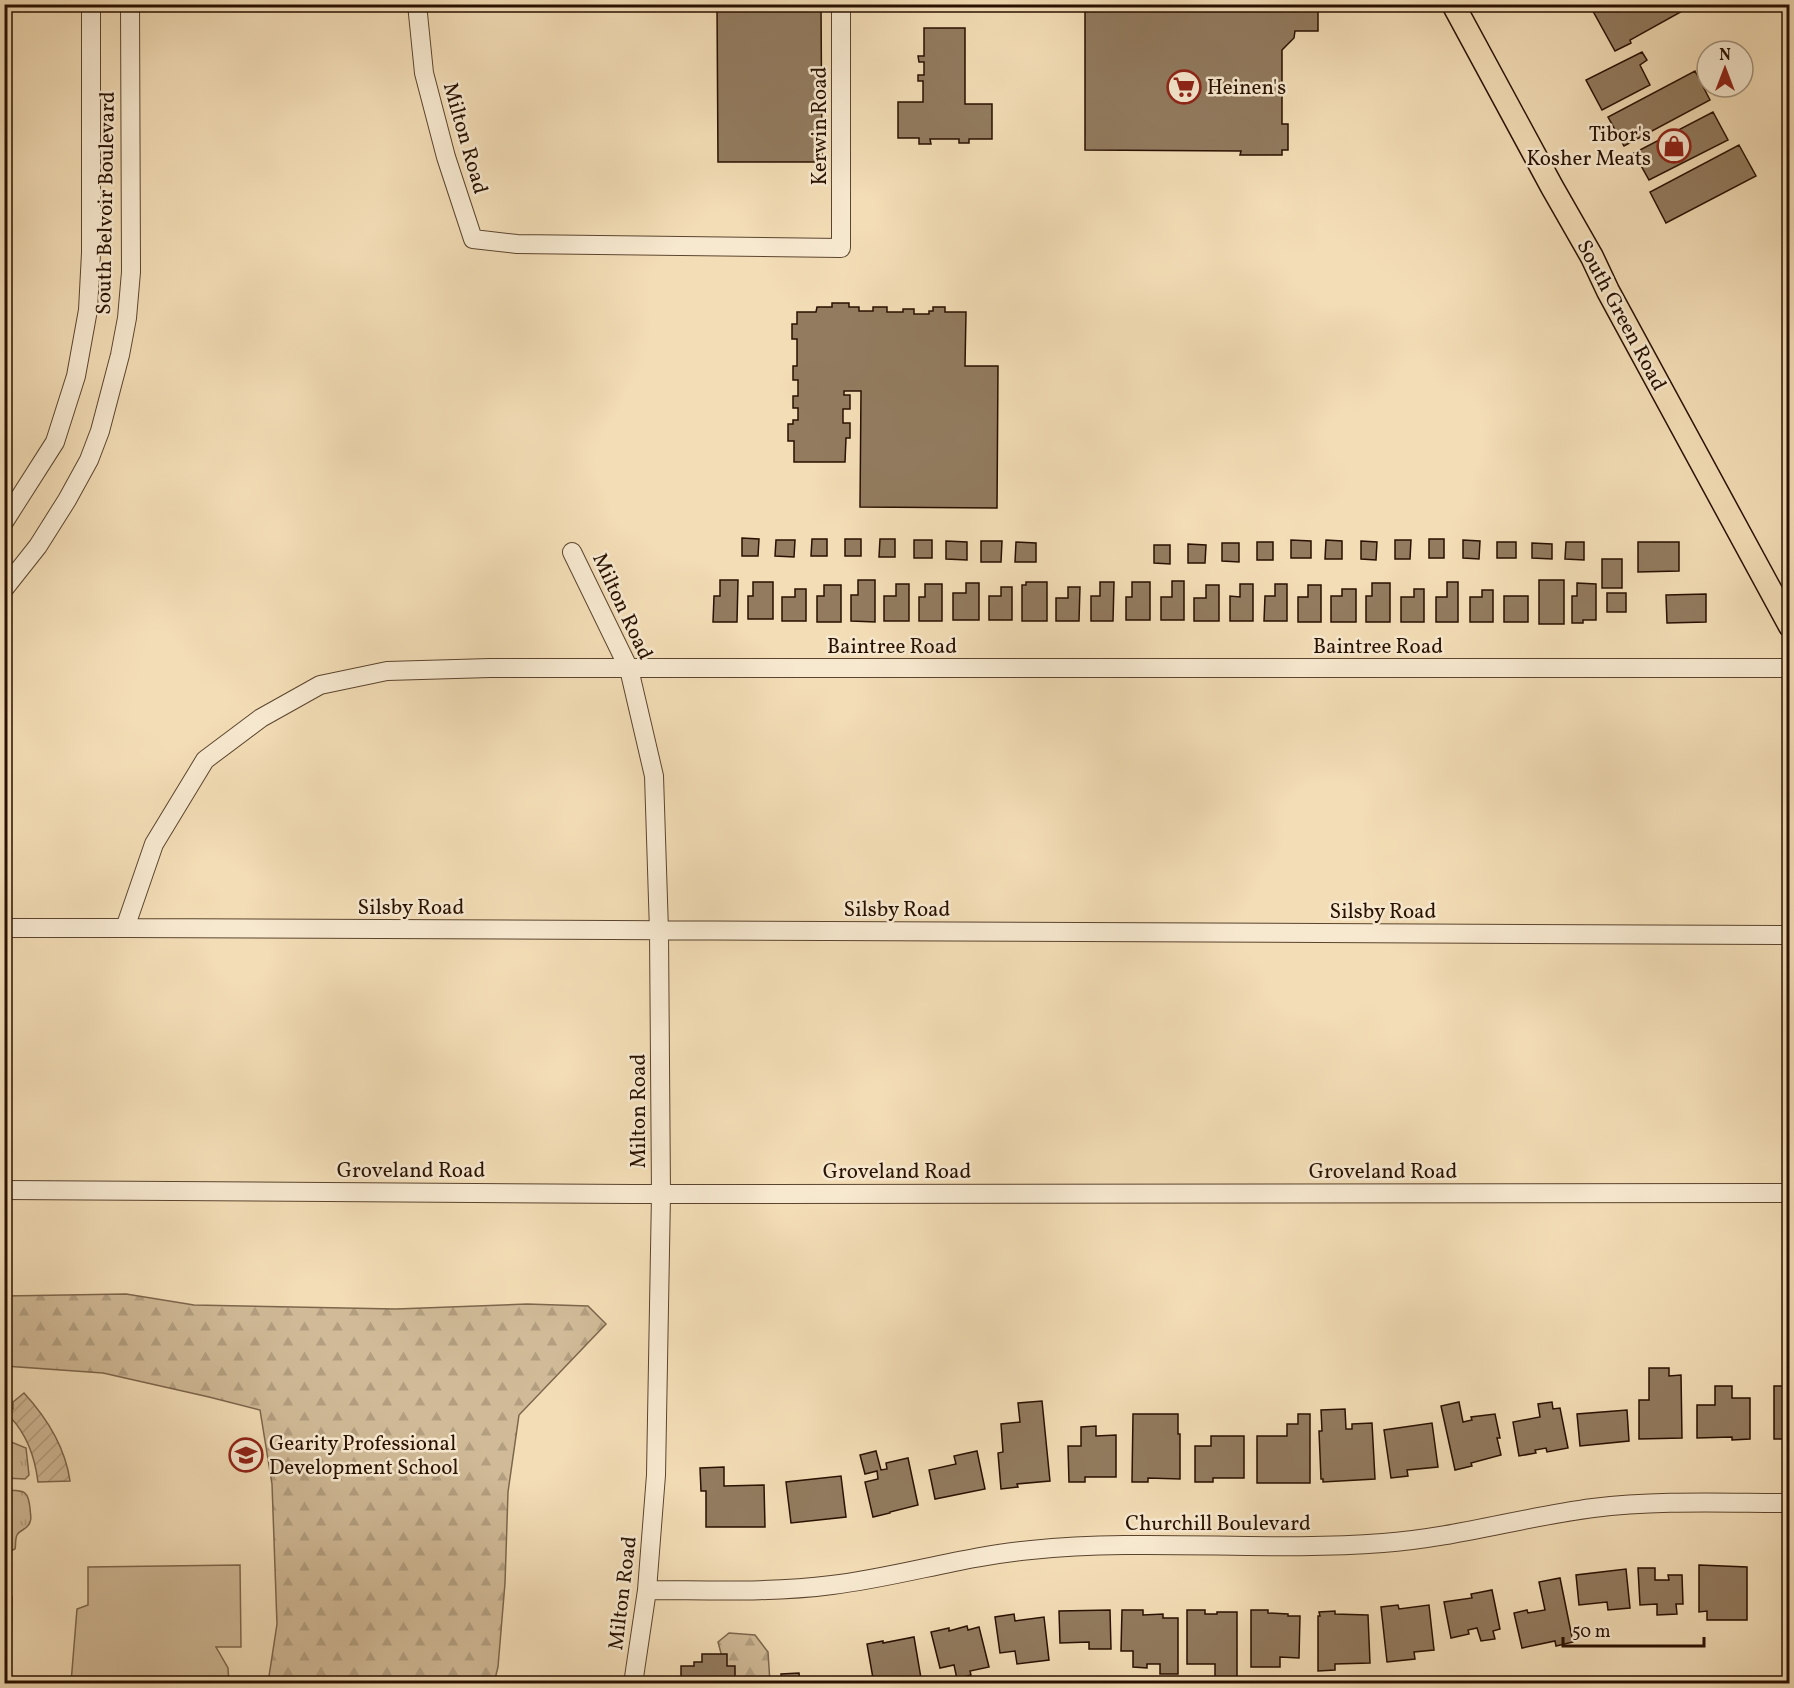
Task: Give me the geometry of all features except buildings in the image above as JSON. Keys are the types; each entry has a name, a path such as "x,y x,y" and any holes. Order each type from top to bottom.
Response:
{"main road":[{"name":"South Green Road","path":"1453,4 1790,626"}],"street":[{"name":"South Belvoir Boulevard","path":"4,522 55,442 76,376 88,310 91,253 91,4"},
{"name":"South Belvoir Boulevard","path":"4,589 38,546 89,460 100,431 120,354 127,318 131,272 130,4"},
{"name":"Milton Road","path":"417,4 424,73 446,156 473,239 517,244 841,248"},
{"name":"Kerwin Road","path":"841,248 842,4"},
{"name":"Milton Road","path":"572,552 629,669 654,776 659,931 661,1194 656,1475 647,1590 633,1683"},
{"name":"Baintree Road","path":"125,928 154,844 205,760 261,718 320,686 387,671 490,668 1790,668"},
{"name":"Silsby Road","path":"4,928 1790,934"},
{"name":"Groveland Road","path":"4,1190 661,1194 1790,1193"},
{"name":"Churchill Boulevard","path":"647,1590 807,1588 863,1581 969,1558 1033,1549 1078,1546 1383,1543 1441,1537 1539,1516 1621,1505 1670,1502 1790,1503"}],"green space":[{"path":"126,1294 194,1305 396,1309 527,1304 588,1306 606,1324 519,1415 508,1492 505,1583 498,1667 494,1683 268,1683 277,1624 272,1484 260,1410 103,1373 5,1366 5,1296"},
{"path":"24,1393 54,1433 68,1468 70,1481 38,1482 33,1456 26,1440 11,1418 5,1418 5,1409 13,1409 13,1402"},
{"path":"5,1431 11,1442 26,1448 29,1475 25,1479 5,1478"},
{"path":"4,1490 20,1491 26,1494 31,1520 28,1527 17,1535 15,1549 4,1554"},
{"path":"240,1565 241,1647 216,1647 228,1668 229,1683 71,1683 77,1609 88,1605 88,1567"},
{"path":"5,1597 12,1597 11,1667 5,1667"},
{"path":"729,1633 755,1635 768,1652 770,1683 729,1683 718,1642"}],"place":[{"name":"Heinen's","path":"1184,87"},
{"name":"Tibor's Kosher Meats","path":"1674,146"},
{"name":"Gearity Professional Development School","path":"246,1455"}]}
